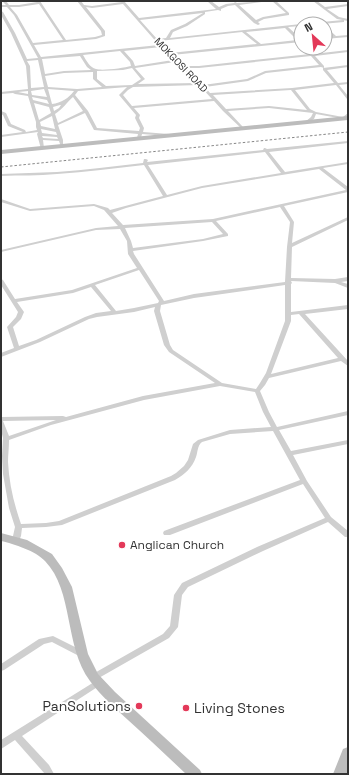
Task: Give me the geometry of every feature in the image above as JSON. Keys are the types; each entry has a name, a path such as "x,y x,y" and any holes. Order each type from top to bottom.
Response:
{"street":[{"path":"4,1 15,15 40,59 46,88 60,138"},
{"path":"31,44 96,38 104,35 103,31 79,1"},
{"path":"209,1 220,10"},
{"path":"232,1 262,29"},
{"path":"138,19 220,10 227,5 267,1"},
{"path":"255,22 263,18 288,14 274,1"},
{"path":"315,1 338,18 348,20"},
{"path":"1,12 10,8 39,2 65,41"},
{"path":"82,6 92,7 123,2"},
{"name":"MOKGOSI ROAD","path":"123,2 169,54 242,128"},
{"path":"1,6 10,8 19,6"},
{"path":"325,8 348,6"},
{"path":"86,10 92,7"},
{"path":"167,39 172,31 186,25 195,18 209,11"},
{"path":"1,12 15,15"},
{"path":"1,12 26,60 29,73 29,90 39,128 42,148"},
{"path":"334,22 338,18"},
{"path":"334,22 348,20"},
{"path":"286,26 293,34"},
{"path":"156,40 293,26"},
{"path":"243,31 260,45"},
{"path":"335,37 348,36"},
{"path":"169,54 293,42"},
{"path":"26,60 162,46"},
{"path":"121,50 132,62 133,67 143,80 129,86 121,94 121,96 138,115 137,118 142,128 139,135"},
{"path":"333,52 348,51"},
{"path":"81,55 88,66 95,71"},
{"path":"182,67 294,56"},
{"path":"315,56 348,98"},
{"path":"44,76 64,72 95,71 176,61"},
{"path":"3,92 46,88 77,90 129,86 201,85 248,80 265,72 348,66"},
{"path":"95,71 95,79 105,87"},
{"path":"209,94 292,89 348,83"},
{"path":"292,89 309,110 314,112"},
{"path":"1,136 39,128 62,107 77,90"},
{"path":"3,92 31,99 51,107 65,102"},
{"path":"72,94 90,116 95,129 139,135"},
{"path":"31,99 49,99"},
{"path":"131,106 215,100"},
{"path":"224,110 270,107 346,116"},
{"path":"1,112 5,114 9,125 26,131"},
{"path":"56,125 86,112"},
{"path":"307,122 315,116 314,112"},
{"path":"76,117 90,116"},
{"path":"40,139 168,135 307,122 346,116"},
{"path":"39,128 60,138"},
{"path":"1,152 42,148 60,138"},
{"path":"1,175 34,175 348,140"},
{"path":"265,149 283,173"},
{"path":"146,162 166,196"},
{"path":"109,212 202,187 348,163"},
{"path":"320,168 348,190"},
{"path":"1,251 90,230 121,226 213,220 282,206 348,190"},
{"path":"1,200 30,210 94,205 101,206 109,212 121,226 129,241 131,254 162,301 157,312 164,338 171,351 220,384"},
{"path":"257,391 266,377 283,337 289,314 289,247 292,222 282,206"},
{"path":"289,247 348,218"},
{"path":"131,250 203,240 226,235 213,220"},
{"path":"15,301 73,291 141,268"},
{"path":"1,355 57,333 87,318 194,296 289,281 335,282 348,280"},
{"path":"1,281 21,312 10,327 17,349"},
{"path":"335,282 348,286"},
{"path":"92,285 115,313"},
{"path":"289,314 348,306"},
{"path":"301,313 346,361"},
{"path":"266,377 346,361"},
{"path":"5,444 69,418 143,398 220,384 257,391"},
{"path":"257,391 304,481 329,519 348,535"},
{"path":"20,526 60,523 173,478 183,473 195,453 196,444 200,441 230,432 276,429 348,413"},
{"path":"1,419 69,418"},
{"path":"1,422 5,444 6,479 13,511 20,526 16,541"},
{"path":"290,453 348,442"},
{"path":"167,533 304,481"},
{"path":"1,744 166,636 174,627 178,594 186,585 260,549 329,519"},
{"path":"1,538 16,541 29,546 48,557 58,571 66,587 82,654 97,680 111,696 195,774"},
{"path":"1,668 42,641 53,639 82,654"},
{"path":"16,735 50,774"},
{"path":"340,774 348,753"}],"railway":[{"path":"1,167 348,132"}],"place":[{"name":"Anglican Church","path":"122,545"},
{"name":"PanSolutions","path":"139,706"},
{"name":"Living Stones","path":"186,708"}]}
